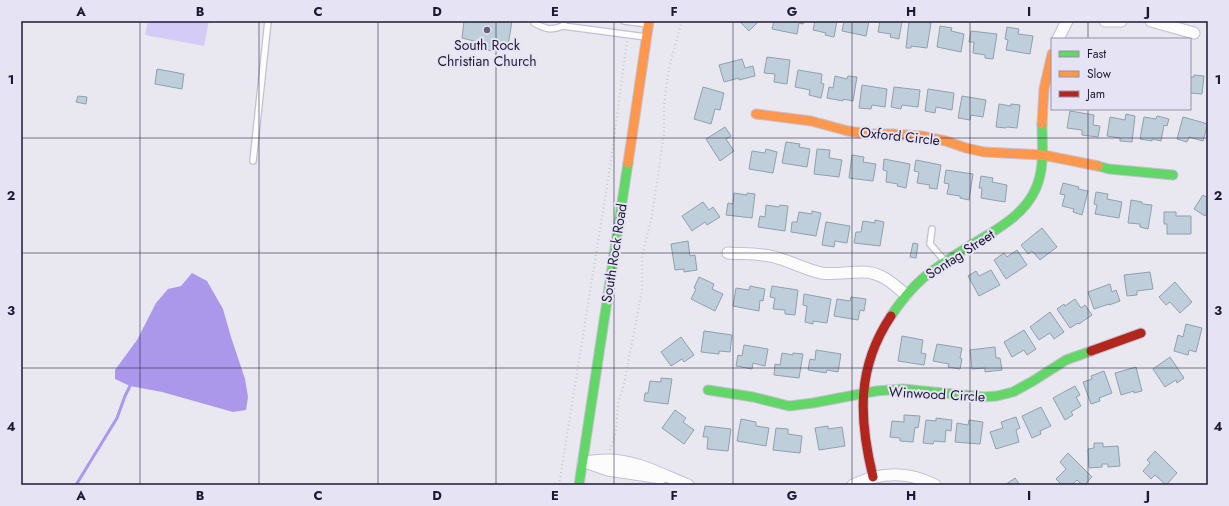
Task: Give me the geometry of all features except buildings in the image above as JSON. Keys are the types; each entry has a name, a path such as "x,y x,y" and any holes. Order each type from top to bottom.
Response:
{"street":[{"path":"1058,38 1067,21"},
{"path":"1105,21 1121,21"},
{"path":"1151,21 1194,33"},
{"name":"South Rock Road","path":"579,485 649,23"},
{"name":"Sontag Street","path":"873,477 863,434 862,413 862,394 865,372 871,354 880,333 892,313 906,294 920,280 1009,222 1021,211 1030,198 1037,184 1042,166 1043,91 1051,58"},
{"name":"Oxford Circle","path":"756,114 811,121 860,133 921,136 946,141 984,152 1043,155 1109,169 1173,175"},
{"path":"728,253 754,254 772,257 788,261 810,270 824,273 873,273 894,283 906,294"},
{"name":"Winwood Circle","path":"708,390 753,397 789,406 814,403 876,391 928,391 984,397 997,396 1014,392 1066,360 1141,333"},
{"path":"583,462 608,470 672,479 688,485"},
{"path":"852,485 873,477 892,474 908,475 935,485"}],"lane":[{"path":"253,161 268,21"},
{"path":"534,21 534,24 542,28 552,30 563,24 647,37"},
{"path":"624,21 649,23"},
{"path":"932,229 930,244 946,262"}],"path":[{"path":"610,453 616,432 618,404 624,384 642,292 642,256 652,216 664,134 664,105 667,81 671,60 682,21"},
{"path":"559,485 611,161 628,35"}],"shaded area":[{"path":"148,21 209,21 204,46 145,35"},
{"path":"192,273 207,281 223,309 245,379 248,397 246,410 233,412 162,392 130,386 115,379 115,370 137,340 156,303 168,289 181,286"}],"waterway":[{"path":"76,485 117,418 130,386"}],"traffic: fast":[{"path":"891,316 900,303 922,279 958,253 1013,218 1032,197 1041,172 1042,124"},
{"path":"579,485 628,163"},
{"path":"1098,166 1109,169 1173,175"},
{"path":"708,390 753,397 789,406 876,391 903,389 984,397 997,396 1013,392 1066,360 1091,351"}],"traffic: slow":[{"path":"628,163 649,21"},
{"path":"1042,124 1044,89 1051,58"},
{"path":"756,114 811,121 848,131 868,134 921,136 946,141 984,152 1043,155 1098,166"}],"traffic: jam":[{"path":"873,477 868,456 863,414 866,374 871,355 891,316"},
{"path":"1091,351 1141,333"}],"place":[{"name":"South Rock Christian Church","path":"487,30"}]}
